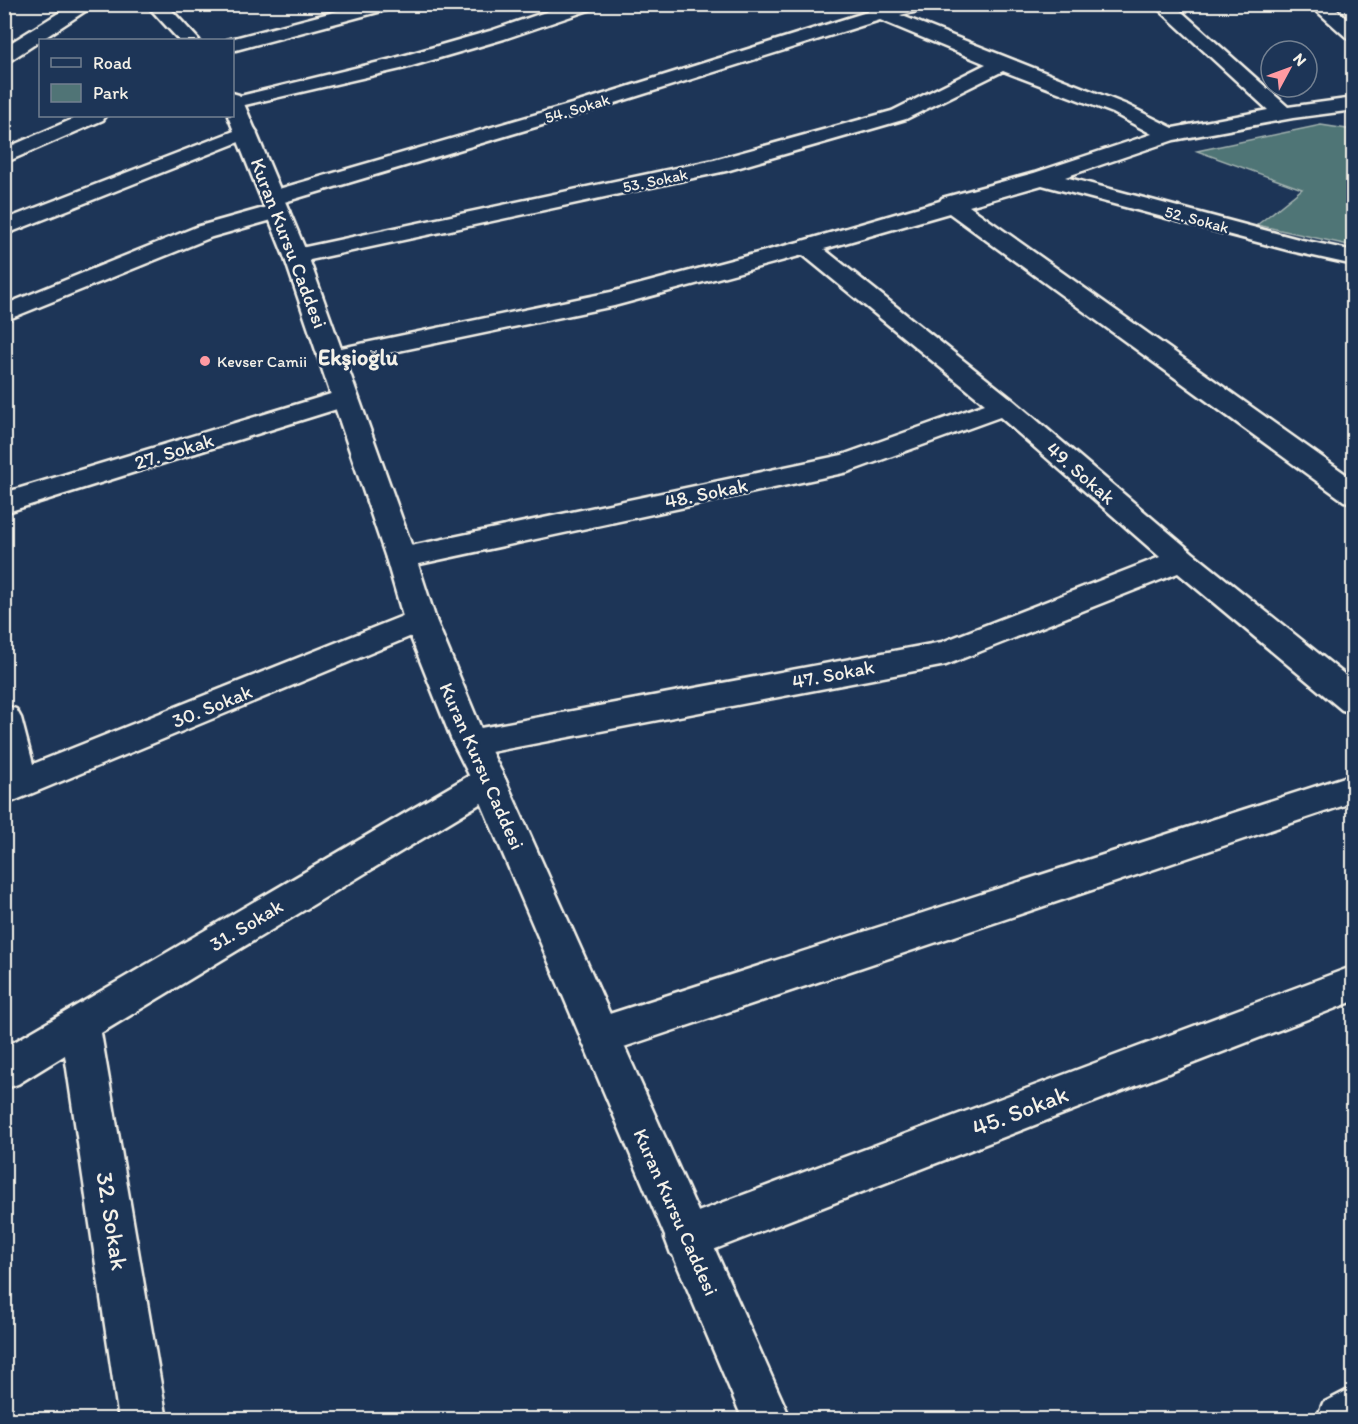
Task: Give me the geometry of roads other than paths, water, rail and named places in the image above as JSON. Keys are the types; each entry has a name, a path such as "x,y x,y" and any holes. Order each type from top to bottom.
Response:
{"street":[{"path":"4,56 87,4"},
{"path":"155,4 188,39"},
{"path":"234,44 387,4"},
{"path":"238,111 497,35 589,4"},
{"path":"854,4 1120,109 1170,135"},
{"name":"54. Sokak","path":"4,314 275,204 880,14 926,4"},
{"path":"1162,4 1284,114"},
{"path":"1318,4 1353,34"},
{"name":"53. Sokak","path":"296,256 718,166 899,115 1002,64"},
{"path":"331,357 614,299 807,247 1042,177 1170,135 1353,104"},
{"name":"Kuran Kursu Caddesi","path":"238,111 296,256 401,558 420,620 470,743 489,781 767,1419"},
{"path":"4,157 94,117"},
{"path":"4,228 226,117"},
{"name":"52. Sokak","path":"1042,177 1288,243 1353,258"},
{"path":"950,203 1353,494"},
{"name":"49. Sokak","path":"807,247 1004,406 1182,560 1353,701"},
{"name":"27. Sokak","path":"4,503 344,398"},
{"name":"48. Sokak","path":"401,558 848,463 1004,406"},
{"name":"47. Sokak","path":"470,743 946,653 1182,560"},
{"name":"30. Sokak","path":"13,787 420,620"},
{"path":"4,718 13,787"},
{"name":"31. Sokak","path":"4,1070 489,781"},
{"path":"600,1036 1353,788"},
{"name":"45. Sokak","path":"687,1238 1353,983"},
{"name":"32. Sokak","path":"80,1023 143,1419"},
{"path":"1340,1419 1353,1411"}],"place":[{"name":"Kevser Camii","path":"205,361"}],"district":[{"name":"Ekşioğlu","path":"358,357"}]}
